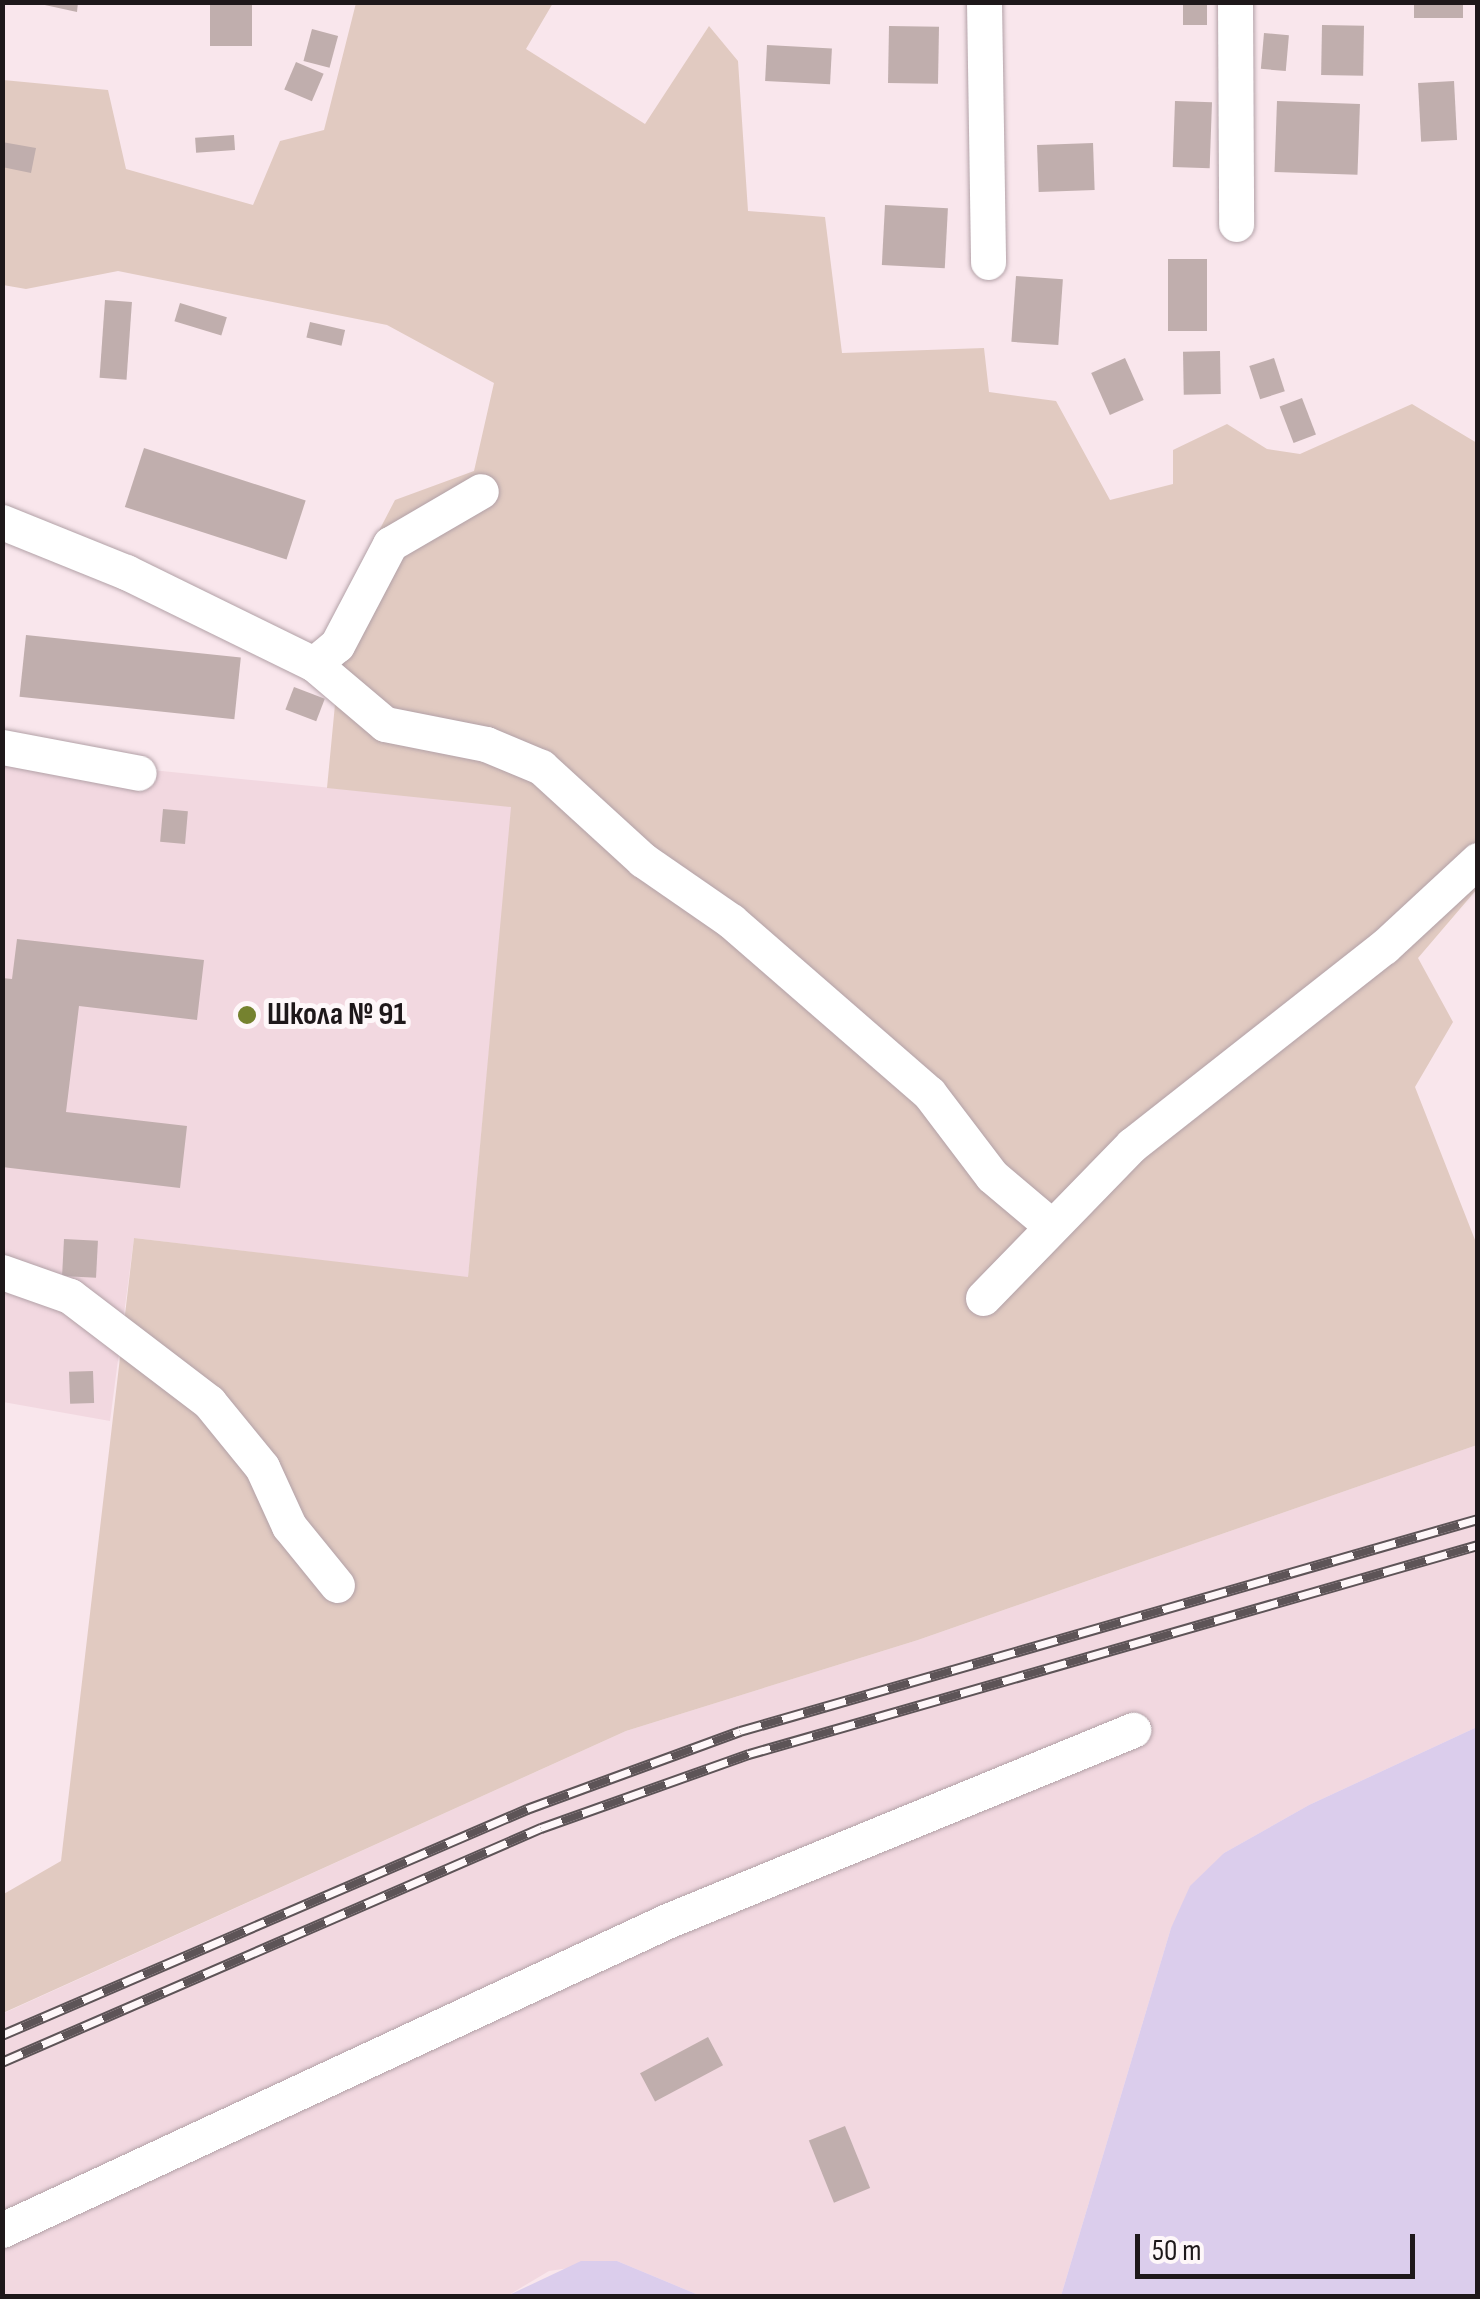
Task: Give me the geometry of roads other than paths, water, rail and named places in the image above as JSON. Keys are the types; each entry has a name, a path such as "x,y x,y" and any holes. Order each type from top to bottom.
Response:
{"street":[{"path":"984,2 988,262"},
{"path":"1235,2 1236,224"},
{"path":"314,664 337,645 390,544 481,491"},
{"path":"2,522 126,572 314,664 385,724 486,744 542,767 642,860 731,921 929,1093 992,1176 1049,1224"},
{"path":"2,747 139,773"},
{"path":"984,1298 1049,1224 1132,1145 1384,947 1478,860"},
{"path":"2,1272 70,1296 210,1402 262,1467 289,1526 336,1584"},
{"path":"2,2230 667,1922 1133,1730"}],"railway":[{"path":"2,2035 527,1809 740,1731 1478,1519"},
{"path":"2,2062 541,1828 749,1754 1478,1545"}],"place":[{"name":"Школа № 91","path":"247,1015"}]}
